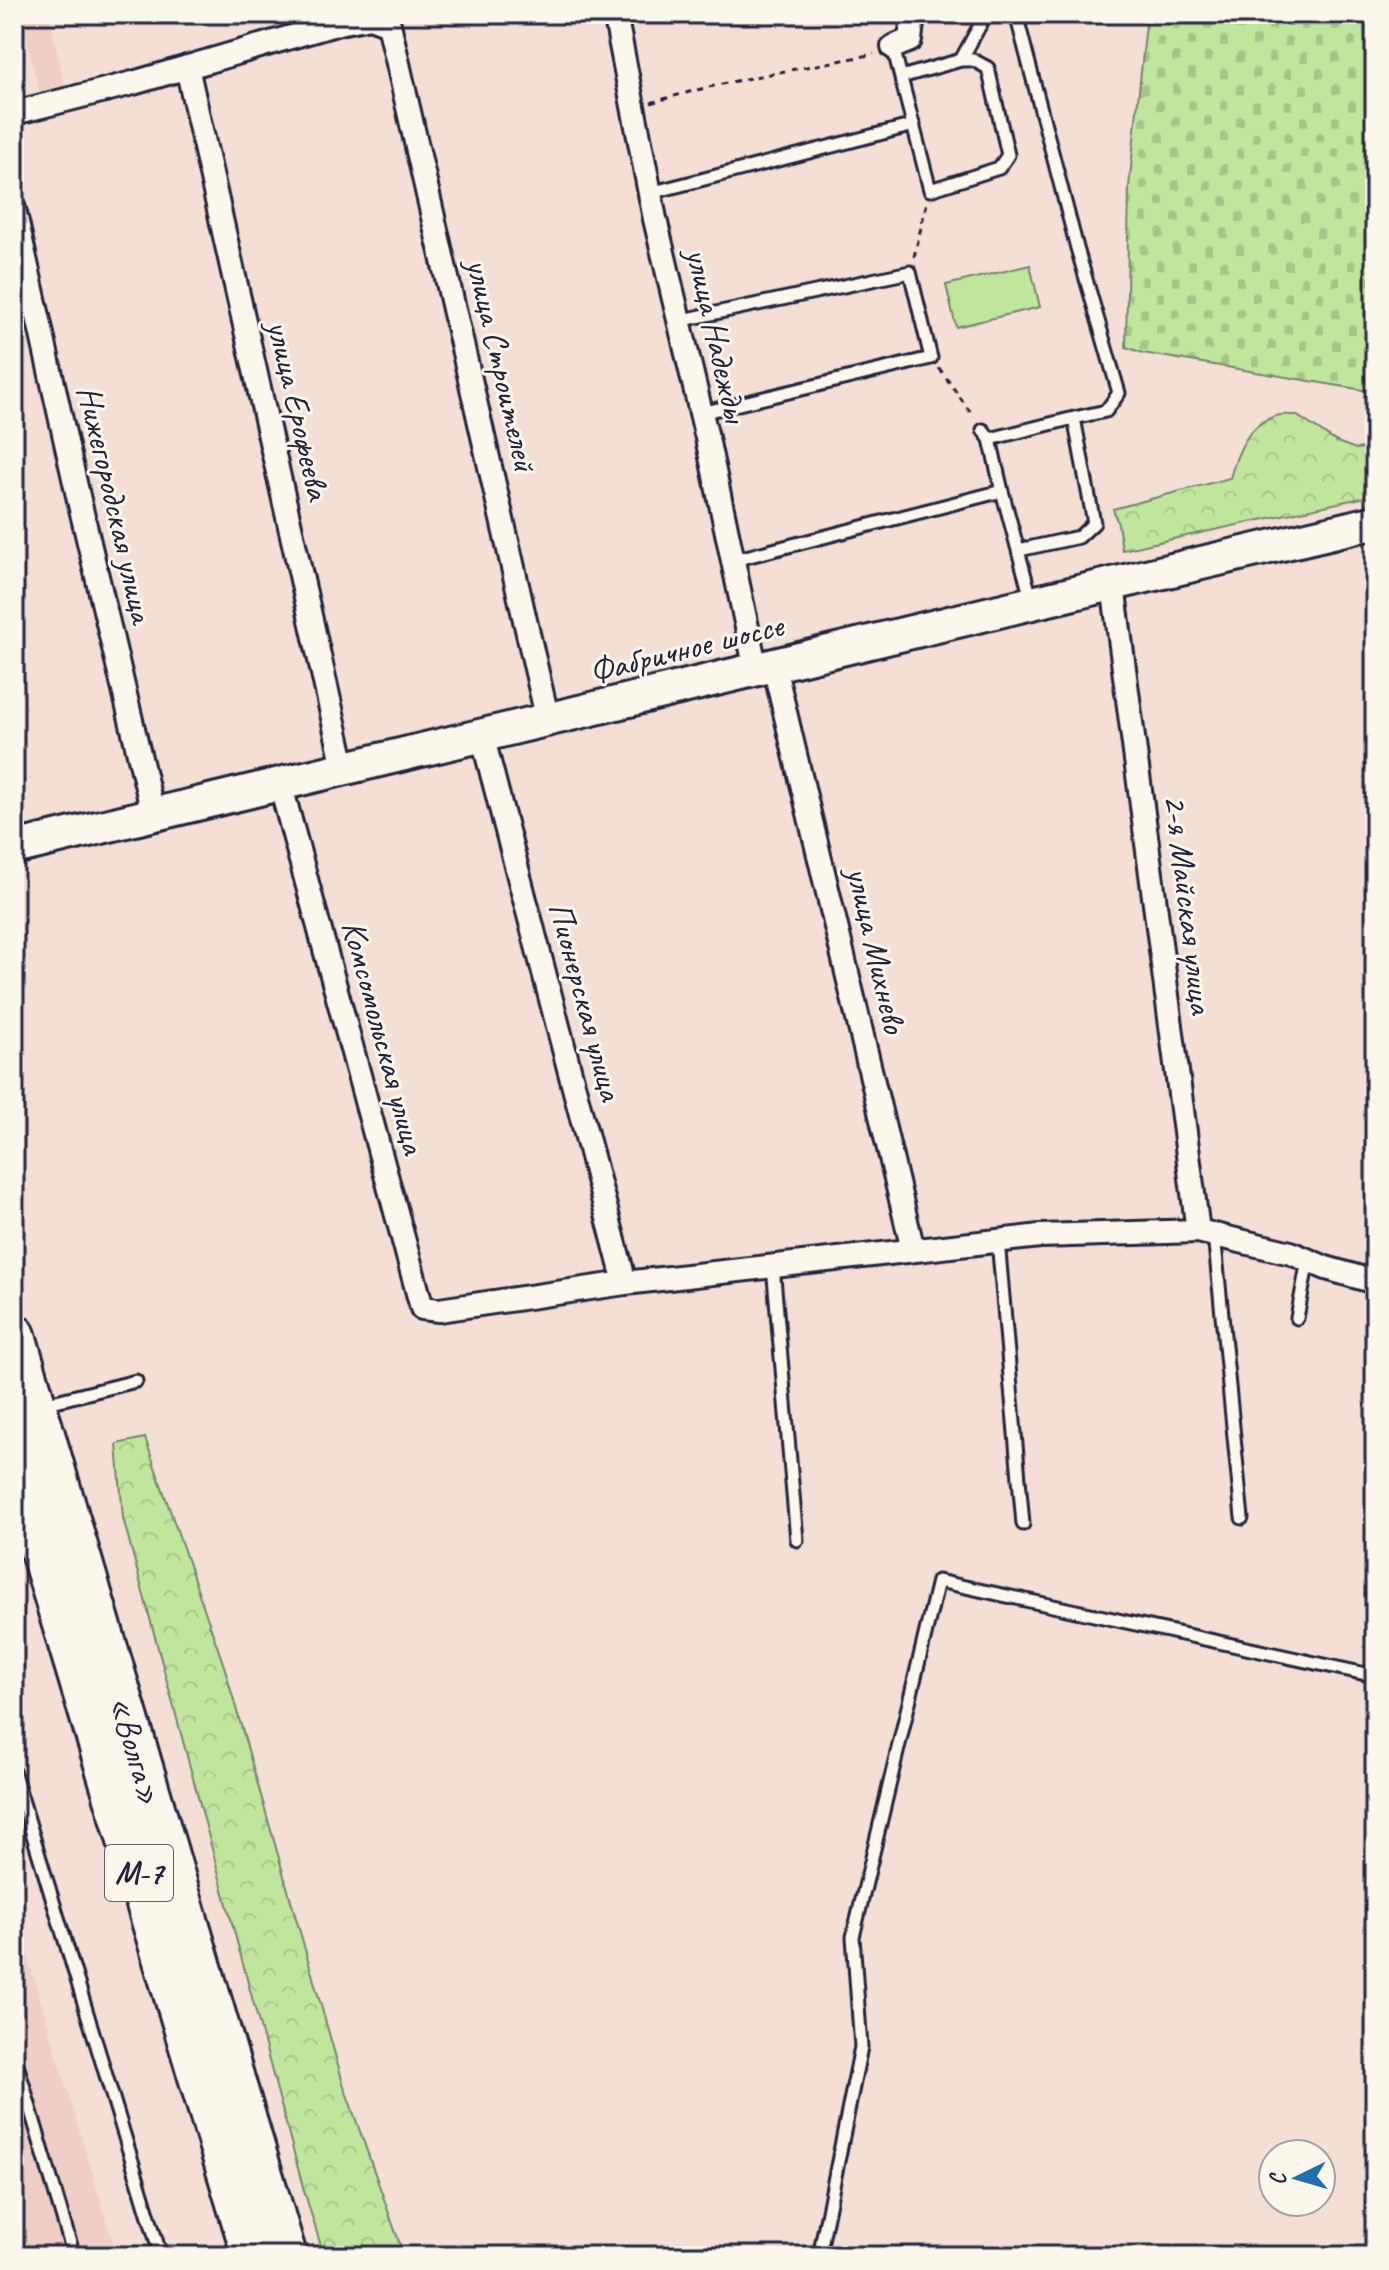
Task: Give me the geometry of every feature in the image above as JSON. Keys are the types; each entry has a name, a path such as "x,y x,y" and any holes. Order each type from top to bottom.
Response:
{"highway":[{"name":"«Волга»","path":"14,1336 285,2256"},
{"name":"«Волга»","path":"14,1458 254,2256"}],"main road":[{"name":"Фабричное шоссе","path":"14,848 1375,522"}],"street":[{"name":"улица Надежды","path":"615,14 678,321 734,560 765,668"},
{"path":"893,47 910,40 913,14"},
{"name":"улица Строителей","path":"187,67 339,23 370,17 389,24 548,721"},
{"path":"14,113 187,67"},
{"name":"улица Ерофеева","path":"187,67 344,767"},
{"name":"Нижегородская улица","path":"14,209 153,813"},
{"name":"2-я Майская улица","path":"1113,585 1206,1232"},
{"name":"улица Михнево","path":"765,668 913,1250"},
{"name":"Пионерская улица","path":"482,735 625,1283"},
{"name":"Комсомольская улица","path":"280,783 422,1308 439,1310 625,1283"},
{"path":"625,1283 1040,1236 1206,1232 1291,1253 1326,1268 1375,1282"}],"lane":[{"path":"961,60 986,14"},
{"path":"1016,14 1077,248 1119,393 1106,411 987,435 1032,603"},
{"path":"893,47 930,190 999,168 1008,155 988,68 973,60 961,60 901,77"},
{"path":"650,193 914,125"},
{"path":"678,321 910,272 931,358 701,413"},
{"path":"1019,550 1079,537 1094,523 1074,418"},
{"path":"734,560 1002,491"},
{"path":"1206,1232 1242,1518"},
{"path":"998,1240 1023,1524"},
{"path":"1297,1318 1308,1260"},
{"path":"773,1266 797,1540"},
{"path":"35,1406 136,1381"},
{"path":"819,2256 861,2047 853,1937 938,1581 1375,1676"},
{"path":"14,1773 161,2256"},
{"path":"14,2054 74,2256"}],"path":[{"path":"634,108 678,95 878,54 893,47"},
{"path":"910,272 930,190"},
{"path":"931,358 987,435"}],"shaded area":[{"path":"20,14 49,14 65,88 40,94"},
{"path":"14,1911 117,2256 14,2256"}],"green space":[{"path":"1147,14 1375,14 1375,392 1143,353 1126,347 1129,187"},
{"path":"1030,265 1040,307 956,327 946,285"},
{"path":"1296,415 1337,442 1356,449 1375,447 1375,495 1122,550 1113,509 1230,478 1240,449 1258,425 1276,416"},
{"path":"145,1438 224,1666 344,2086 404,2256 324,2256 123,1518 117,1444"}]}
